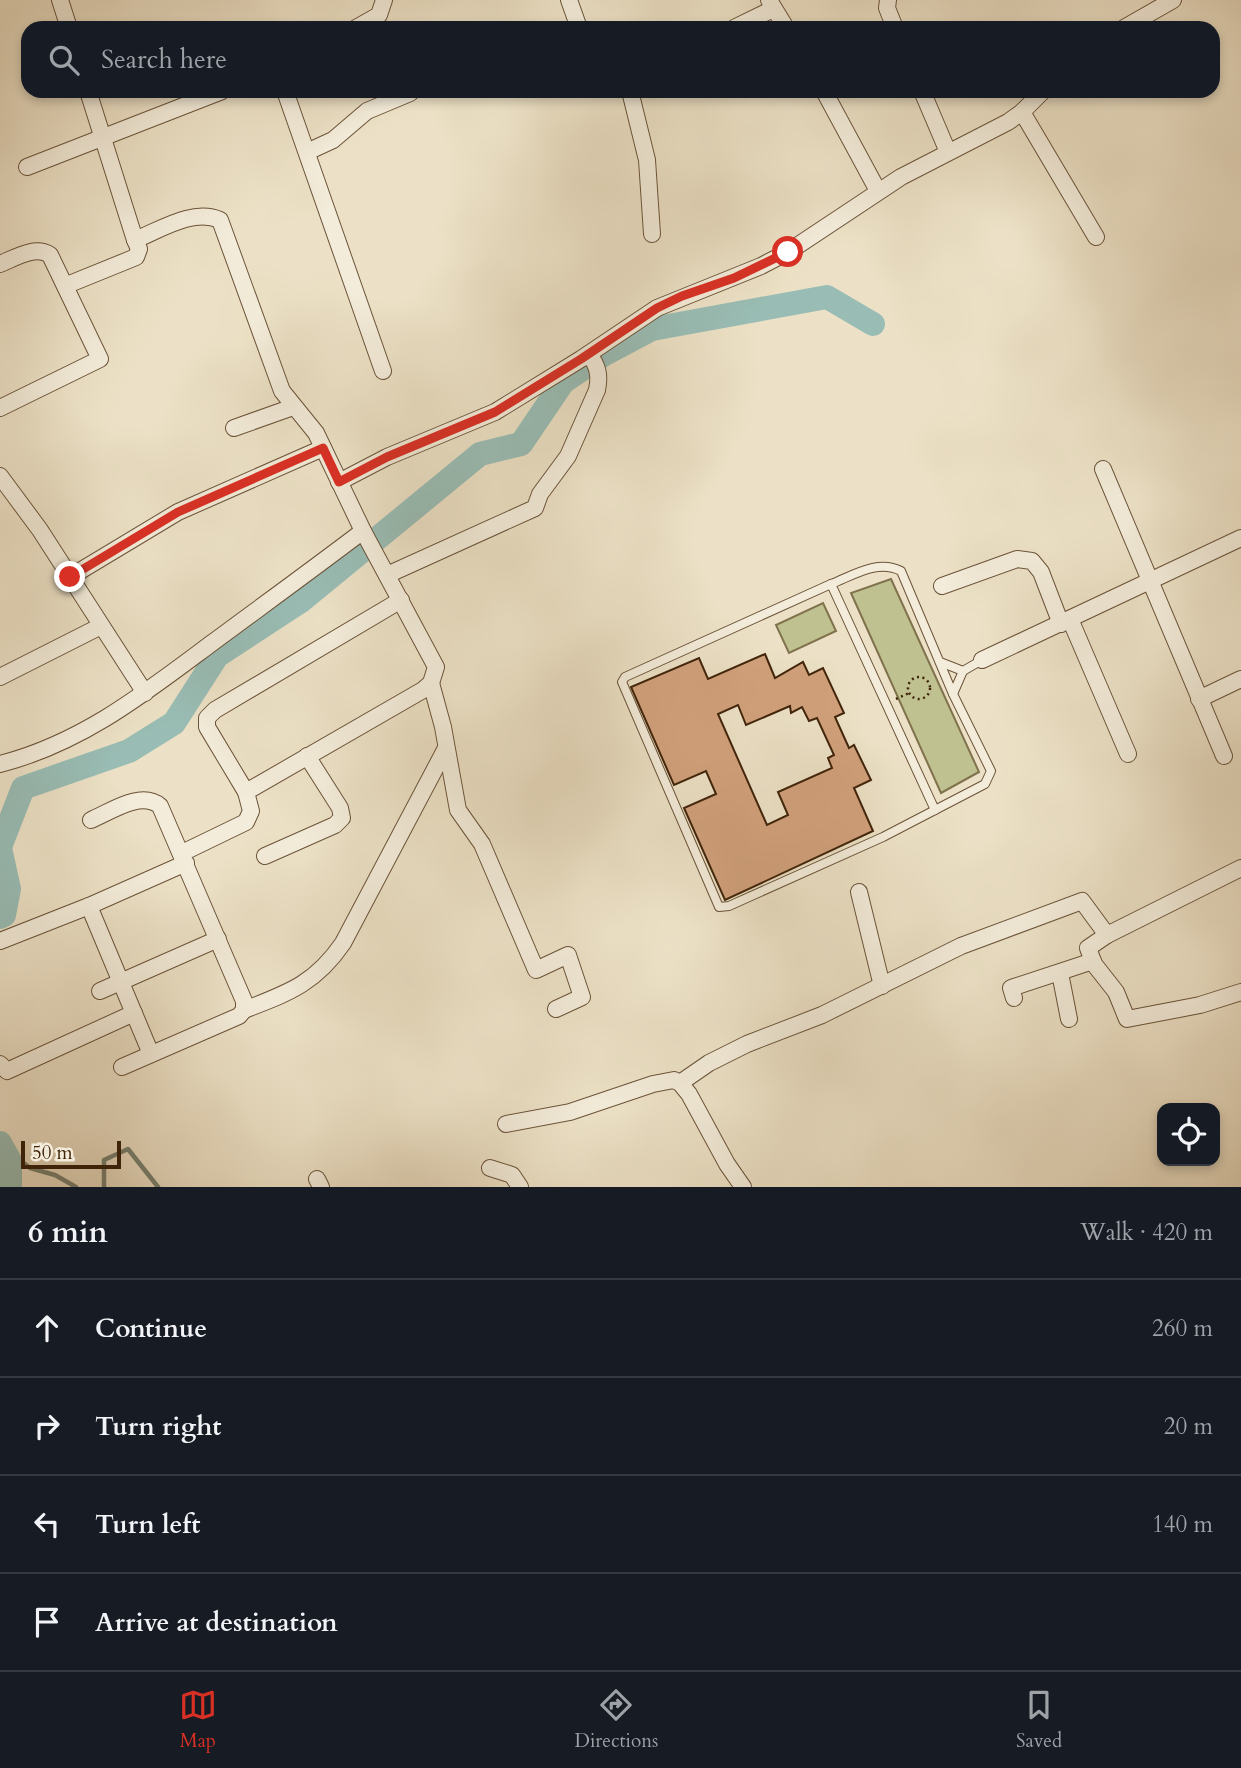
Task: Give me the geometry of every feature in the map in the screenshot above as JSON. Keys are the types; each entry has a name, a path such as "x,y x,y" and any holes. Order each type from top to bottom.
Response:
{"street":[{"path":"60,0 67,21"},
{"path":"371,21 382,11 384,0"},
{"path":"569,0 576,21"},
{"path":"888,0 887,8 892,21"},
{"path":"1136,21 1173,0"},
{"path":"745,21 771,4 782,21"},
{"path":"67,285 136,257 139,249 90,98"},
{"path":"27,167 204,98"},
{"path":"287,98 383,372"},
{"path":"306,152 333,140 368,111 398,98"},
{"path":"632,98 647,160 652,234"},
{"path":"828,98 878,191"},
{"path":"925,98 948,152"},
{"path":"339,482 387,457 495,412 593,360 657,308 682,296 734,278 788,252 878,191 1008,122 1036,98"},
{"path":"1022,112 1096,237"},
{"path":"135,240 190,218 212,216 220,220 282,391 293,407 312,425 364,534 436,667 431,683 246,792"},
{"path":"0,264 26,253 45,251 57,264 100,359 0,408"},
{"path":"387,575 535,508 540,494 568,456 597,390 599,379 593,360"},
{"path":"234,428 293,407"},
{"path":"70,577 178,512 323,448"},
{"path":"1103,469 1224,756"},
{"path":"0,476 40,530 145,693"},
{"path":"0,764 37,754 81,734 145,693 364,534"},
{"path":"982,660 1241,538"},
{"path":"942,586 1017,559 1031,561 1041,572 1128,754"},
{"path":"0,941 89,906 184,858 246,822 251,811 246,792 207,727 207,718 215,710 401,600"},
{"path":"0,677 101,626"},
{"path":"1199,699 1241,679"},
{"path":"431,683 458,810 482,844 536,970 568,955 582,997 555,1009"},
{"path":"122,1067 228,1021 244,1010 294,990 331,960 343,943 446,748"},
{"path":"265,856 335,825 342,818 340,808 307,757"},
{"path":"91,820 133,802 154,800 163,812 184,858 244,1001 244,1010"},
{"path":"1241,869 1107,934 1088,948 1093,961 1116,992 1127,1019 1200,1005 1241,992"},
{"path":"859,892 882,986"},
{"path":"680,1083 702,1067 747,1044 822,1015 961,946 1082,901 1107,934"},
{"path":"89,906 151,1054"},
{"path":"100,991 218,939"},
{"path":"1014,998 1011,988 1093,961"},
{"path":"1060,973 1069,1019"},
{"path":"0,1064 7,1071 134,1013"},
{"path":"506,1124 570,1112 665,1081 680,1083 743,1187"},
{"path":"490,1168 512,1175 520,1187"}],"lane":[{"path":"891,566 901,571 953,694 991,771 990,776 978,789 883,837 723,908 716,903 622,682 625,677 831,584 870,568 891,566"},
{"path":"831,584 935,810"},
{"path":"953,694 963,671 982,660"},
{"path":"940,662 963,671"}],"path":[{"path":"920,677 929,683 929,694 924,698 914,698 909,693 908,686 913,680 920,677"},
{"path":"886,704 909,693"}],"green space":[{"path":"891,579 979,772 941,793 851,593"},
{"path":"823,603 836,631 789,653 776,625"}],"building":[{"path":"765,654 775,678 803,662 809,675 823,668 844,713 835,717 849,748 854,745 871,780 854,788 873,831 725,900 684,808 716,794 706,771 674,785 631,687 699,658 708,679","holes":["738,705 746,725 790,706 791,713 802,707 809,721 817,718 834,755 828,758 832,768 778,792 788,815 767,825 718,714"]}],"waterway":[{"path":"0,847 23,788 129,751 174,723 217,656 301,601 480,454 521,444 563,382 603,355 652,329 827,297 873,324"},
{"path":"0,848 9,889 4,915 0,917"},
{"path":"0,1143 10,1161 10,1187"},
{"path":"2,1146 30,1168 55,1175 76,1187"},
{"path":"104,1187 104,1160 128,1149 158,1187"}],"route":[{"path":"70,577 162,520 323,448 339,482 387,457 495,412 657,308 682,296 734,278 788,252"}]}
